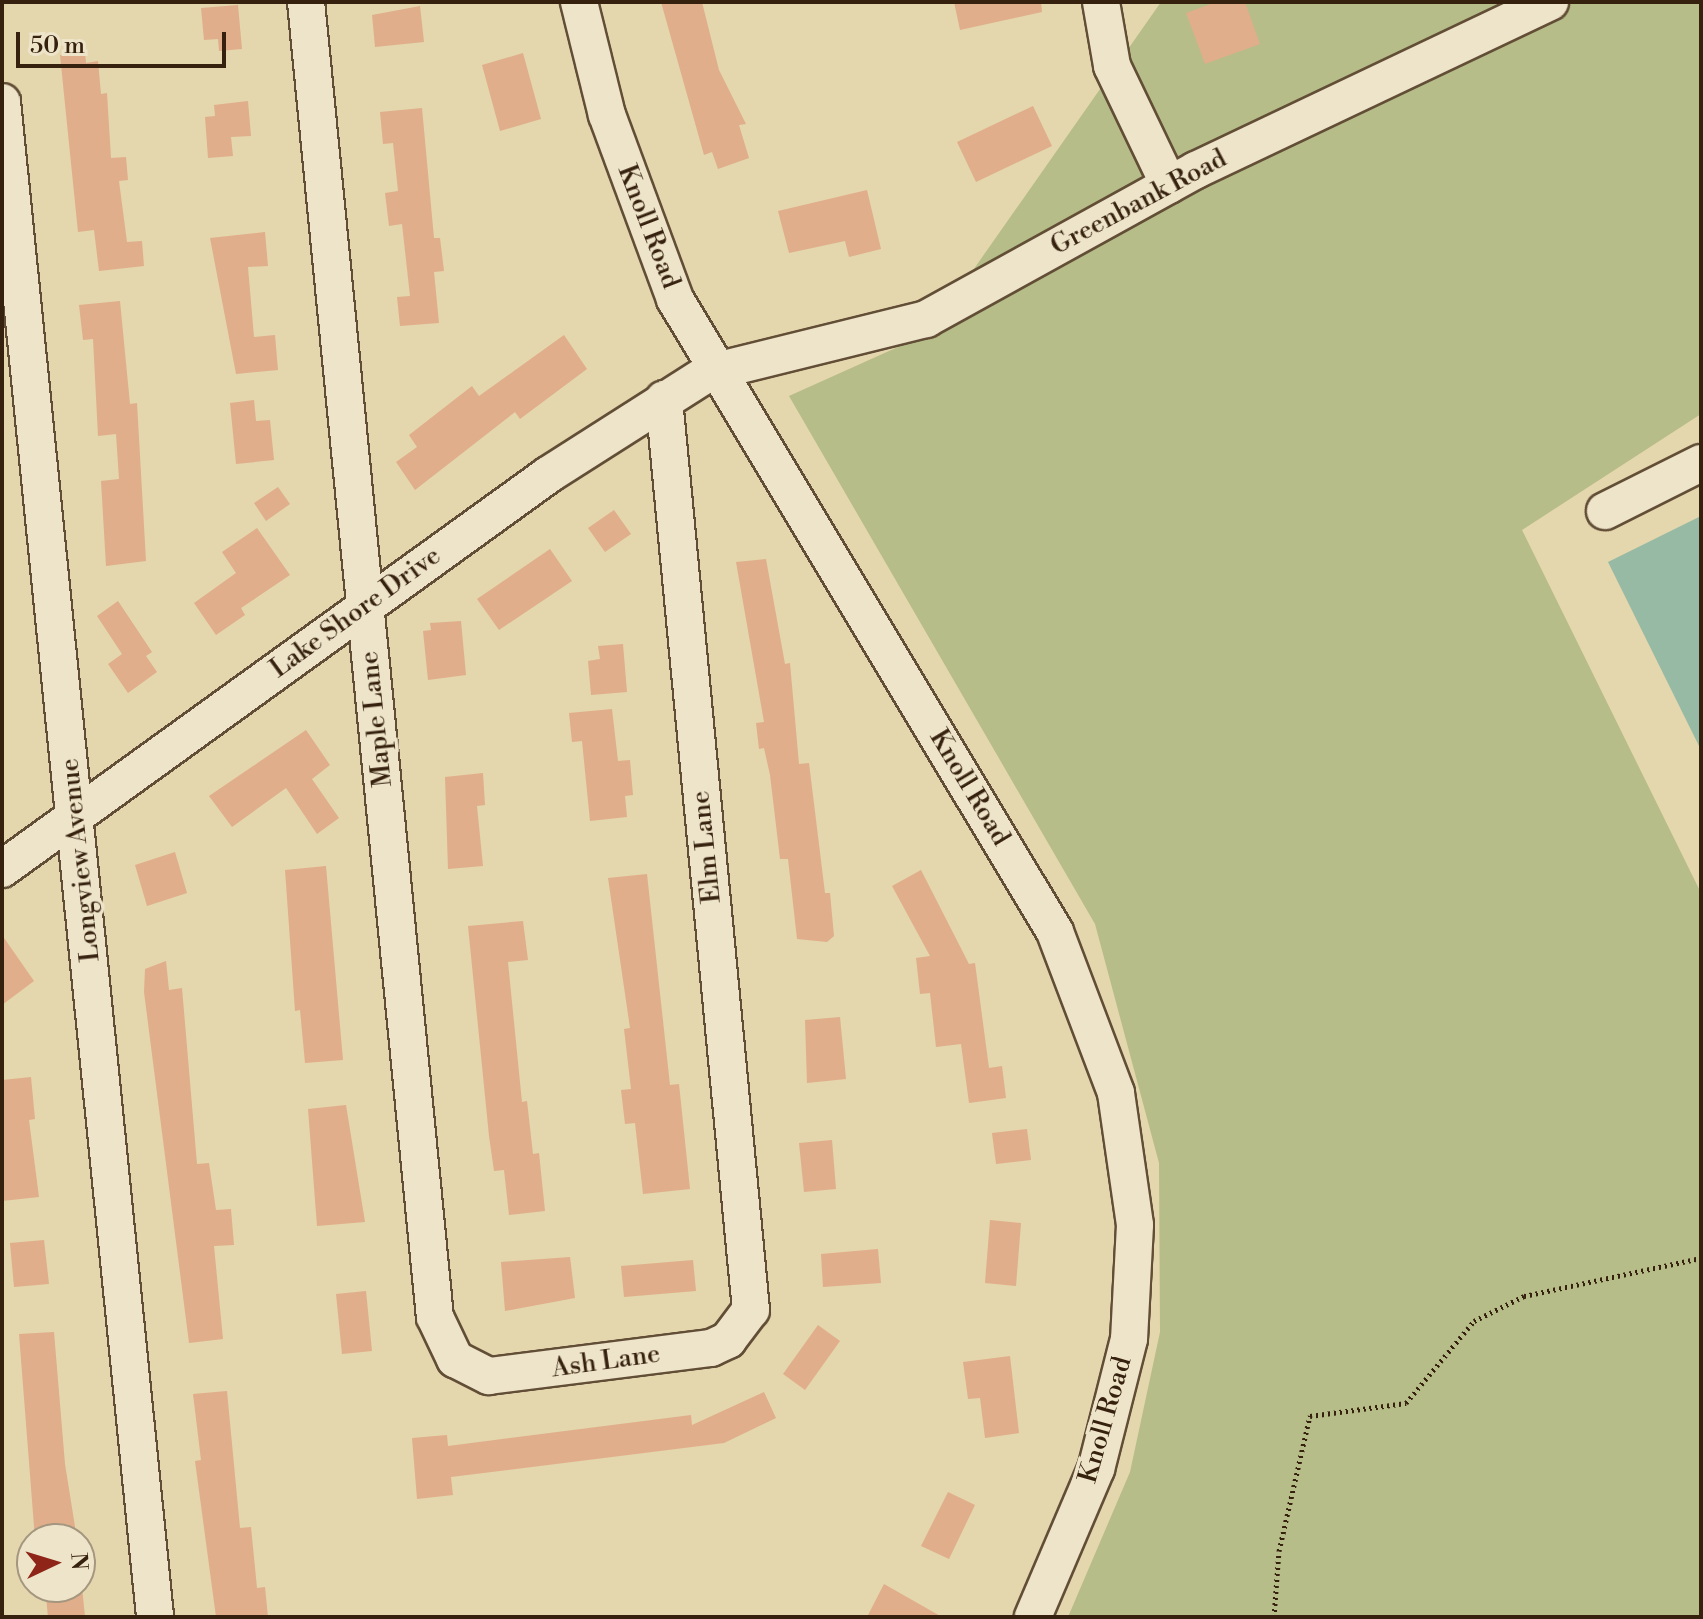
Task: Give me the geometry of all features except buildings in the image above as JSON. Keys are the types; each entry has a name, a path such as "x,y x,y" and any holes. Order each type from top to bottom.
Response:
{"street":[{"name":"Maple Lane","path":"306,2 442,1340"},
{"name":"Knoll Road","path":"579,2 642,219 675,299 1055,932 1116,1093 1135,1225 1129,1339 1096,1469 1033,1617"},
{"path":"1101,2 1112,66 1169,185"},
{"name":"Greenbank Road","path":"717,370 926,319 1169,185 1550,2"},
{"name":"Longview Avenue","path":"2,102 77,814 155,1617"},
{"name":"Lake Shore Drive","path":"2,869 366,606 664,399 717,370"},
{"name":"Elm Lane","path":"664,399 754,1294"},
{"path":"1605,511 1701,463"},
{"name":"Ash Lane","path":"442,1340 455,1359 489,1376 711,1348 743,1327 754,1294"}],"path":[{"path":"1274,1617 1279,1551 1310,1416 1406,1403 1474,1321 1524,1296 1701,1258"}],"shaded area":[{"path":"1161,2 1701,2 1701,414 1522,530 1701,893 1701,1617 1068,1617 1130,1472 1160,1332 1159,1163 1095,924 789,396 929,333"},
{"path":"1701,516 1701,750 1608,562"}]}
